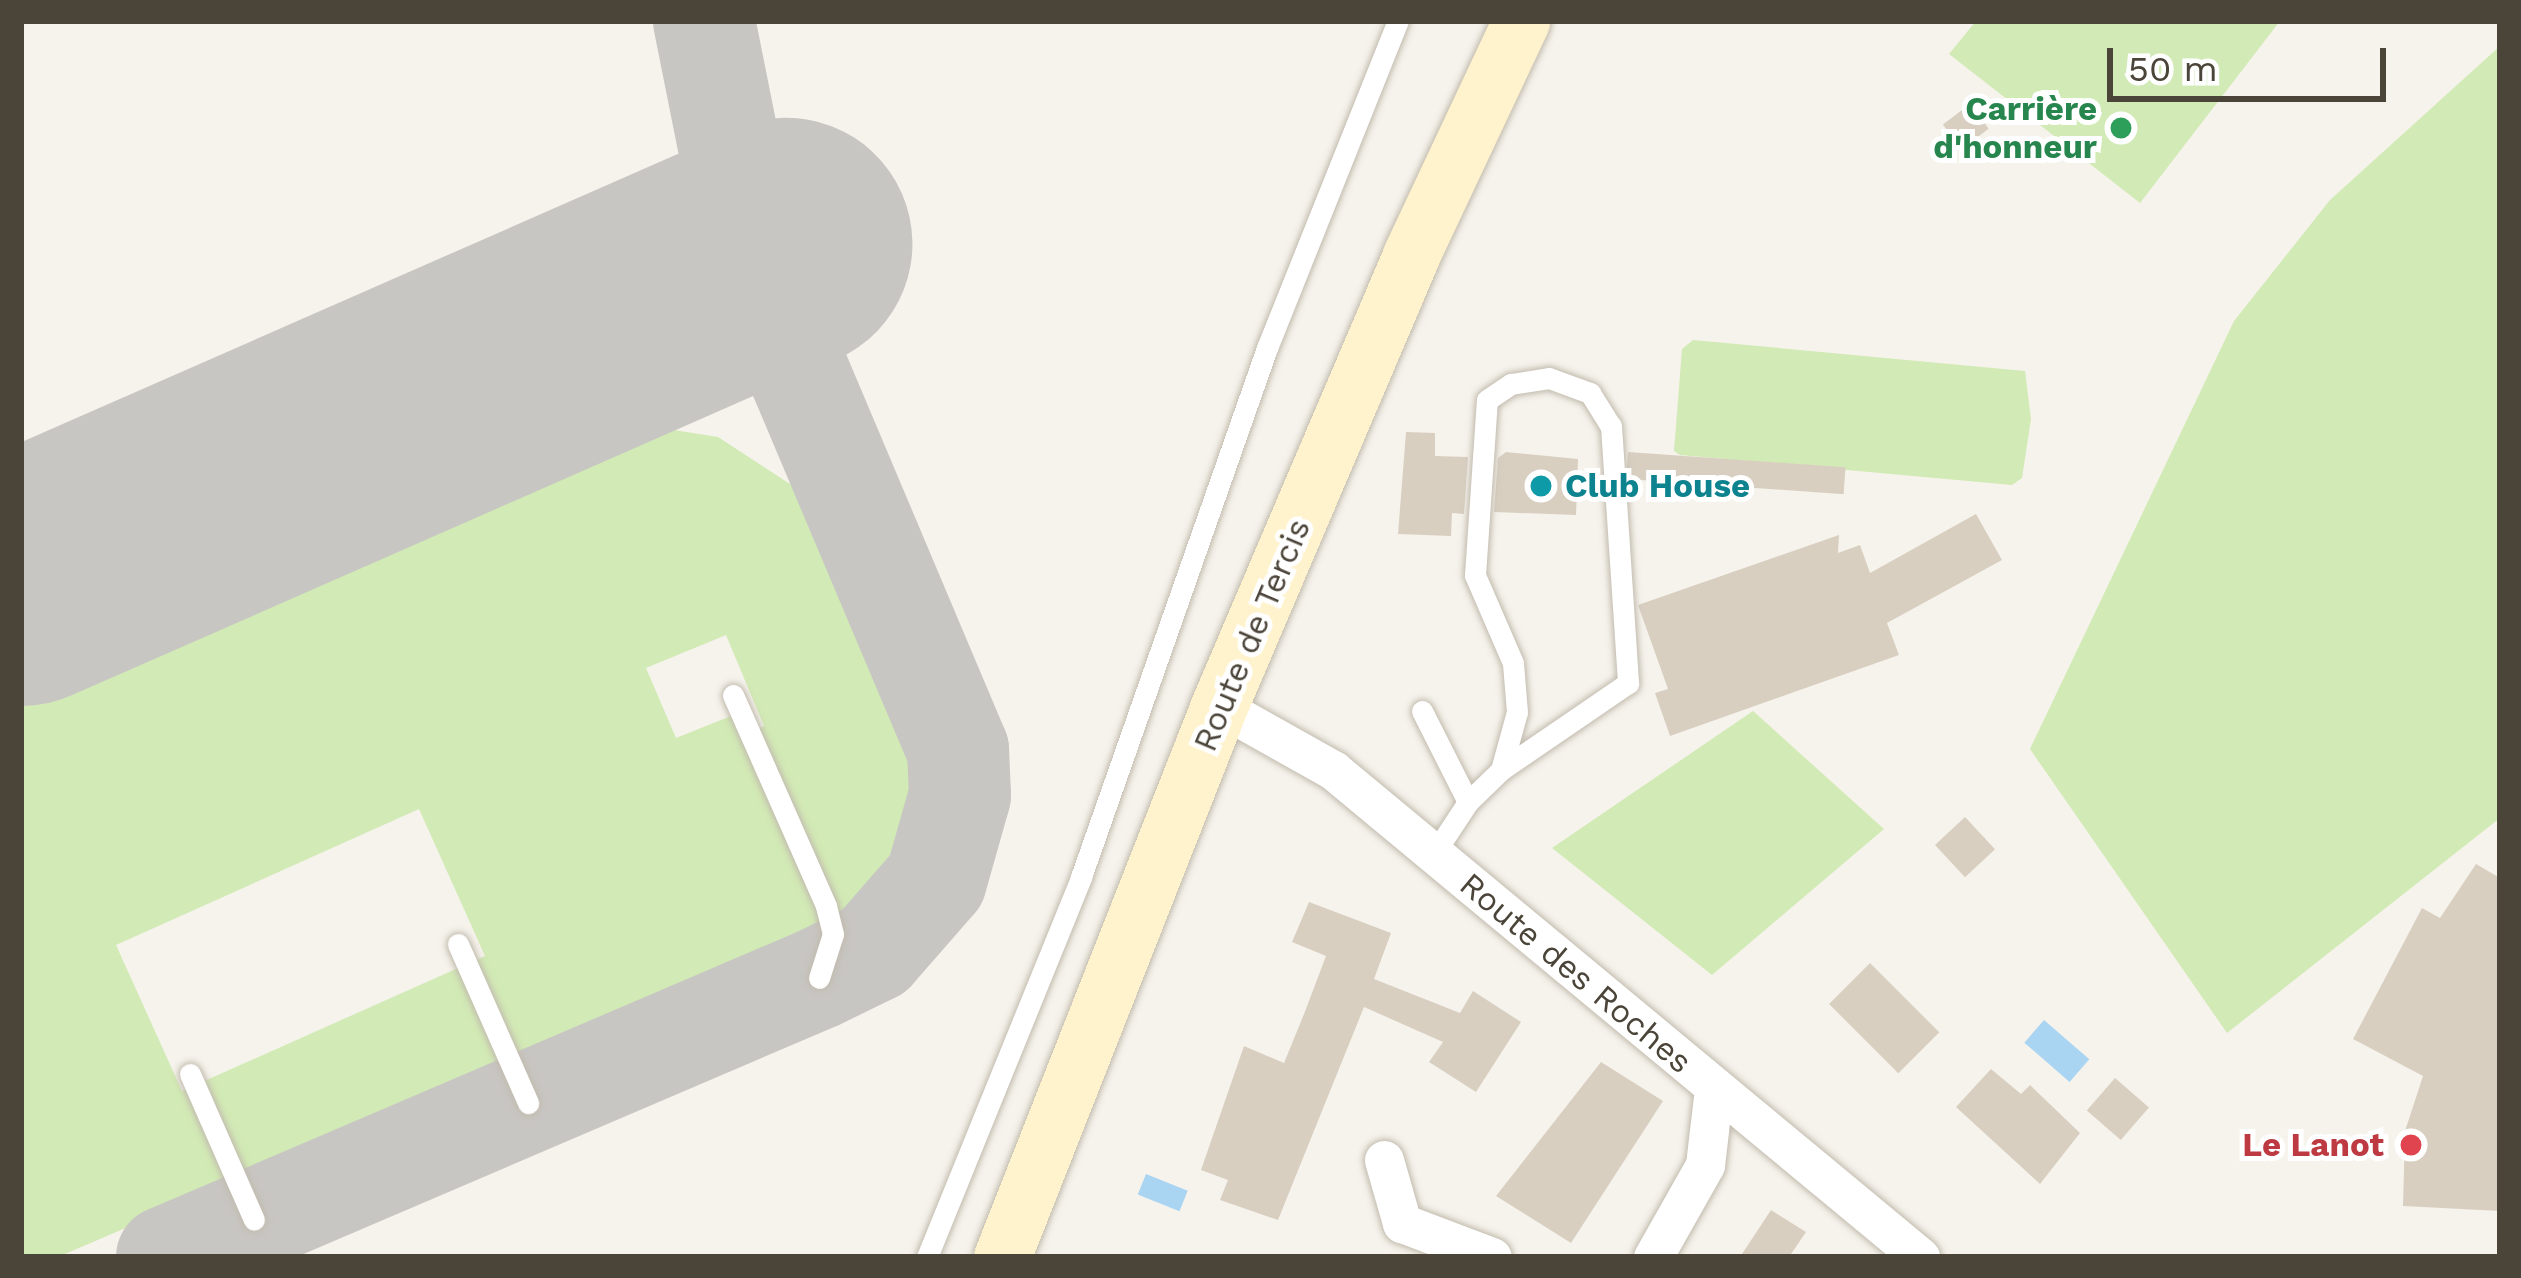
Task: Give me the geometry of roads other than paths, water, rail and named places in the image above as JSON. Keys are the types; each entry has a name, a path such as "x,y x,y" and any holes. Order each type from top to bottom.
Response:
{"main road":[{"name":"Route de Tercis","path":"1002,1257 1220,706 1411,254 1521,21"}],"street":[{"name":"Route des Roches","path":"1220,706 1333,770 1920,1257"},
{"path":"1653,1257 1705,1166 1714,1088"},
{"path":"1384,1160 1402,1223 1492,1257"}],"lane":[{"path":"927,1257 1064,920 1267,348 1397,21"},
{"path":"1433,855 1468,802 1502,770 1628,682 1611,426 1590,393 1549,378 1510,384 1487,400 1481,440 1475,575 1514,664 1516,696 1502,770"},
{"path":"733,694 826,906 833,934 819,978"},
{"path":"1422,712 1468,802"},
{"path":"458,944 529,1103"},
{"path":"190,1074 254,1220"}],"water":[{"path":"2044,1020 2089,1059 2070,1082 2024,1043"},
{"path":"1146,1174 1188,1191 1179,1211 1138,1194"}],"place":[{"name":"Carrière d'honneur","path":"2121,128"},
{"name":"Club House","path":"1541,486"},
{"name":"Le Lanot","path":"2411,1145"}]}
